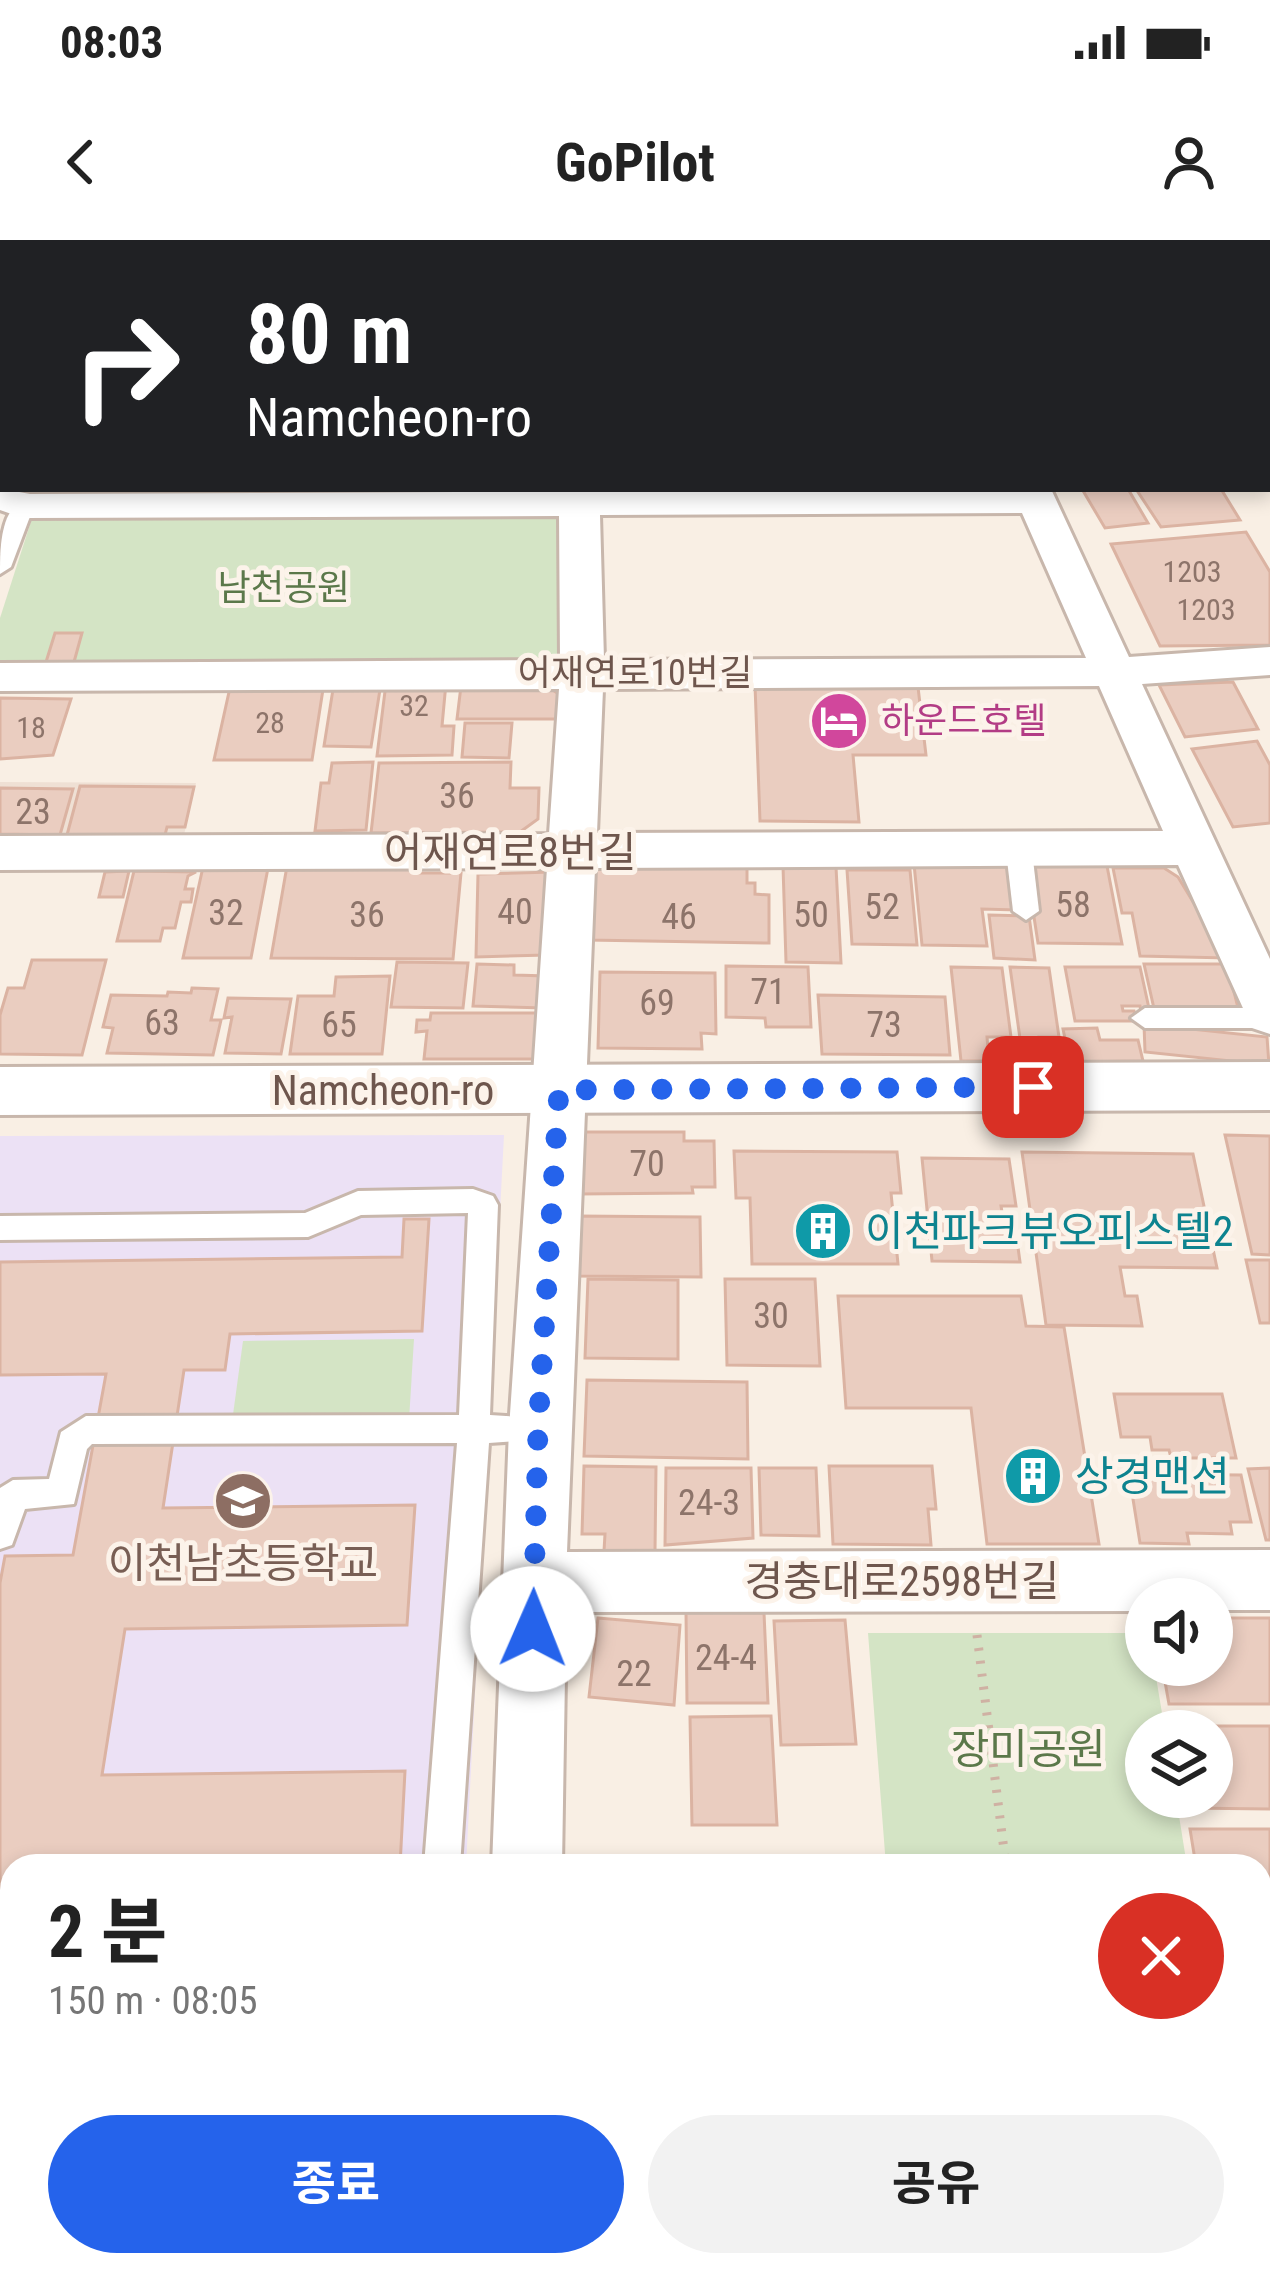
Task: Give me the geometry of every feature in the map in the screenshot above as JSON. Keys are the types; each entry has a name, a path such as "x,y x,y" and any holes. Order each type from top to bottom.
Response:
{"street":[{"path":"24,496 1034,495 1270,1016"},
{"path":"527,1854 538,1429 581,673 579,496"},
{"name":"어재연로10번길","path":"0,677 1115,672 1270,661"},
{"name":"어재연로8번길","path":"0,854 1195,848"},
{"name":"Namcheon-ro","path":"0,1091 1270,1086"},
{"name":"경충대로2598번길","path":"534,1582 1270,1580"}],"lane":[{"path":"0,567 24,496"},
{"path":"1019,850 1026,910"},
{"path":"1145,1018 1270,1016"},
{"path":"0,1228 290,1226 308,1225 358,1203 479,1202 485,1214 474,1429 443,1854"},
{"path":"0,1534 13,1495 63,1491 74,1437 86,1430 538,1429"}],"path":[{"path":"977,1633 1005,1854"}],"shaded area":[{"path":"0,782 196,783 183,839 0,837"},
{"name":"이천남초등학교","path":"504,1135 467,1854 0,1854 0,1136"}],"green space":[{"name":"남천공원","path":"568,510 563,664 0,666 0,618 34,512"},
{"path":"414,1339 409,1420 232,1422 243,1341"},
{"name":"장미공원","path":"868,1633 1125,1633 1125,1686 1158,1686 1162,1710 1125,1710 1125,1818 1179,1818 1185,1854 885,1854"}],"building":[{"path":"1084,492 1130,492 1148,523 1105,528"},
{"path":"1138,492 1223,492 1240,520 1161,527"},
{"path":"1246,532 1270,572 1270,645 1160,646 1111,544"},
{"path":"55,633 82,633 74,662 46,662"},
{"path":"1233,682 1258,729 1185,737 1159,685"},
{"path":"231,683 324,683 312,760 214,760"},
{"path":"334,683 381,683 371,747 324,746"},
{"path":"386,683 446,683 442,726 454,726 452,755 377,756"},
{"name":"하운드호텔","path":"755,685 918,687 926,755 853,755 859,822 760,821"},
{"path":"461,686 547,686 563,697 561,719 457,719"},
{"path":"0,698 71,699 53,755 0,759"},
{"path":"465,723 512,723 509,758 462,757"},
{"path":"1257,741 1270,765 1270,823 1233,827 1192,749"},
{"path":"373,762 366,830 315,831 321,783 329,783 332,763"},
{"path":"511,762 510,788 539,788 538,819 520,832 371,833 379,763"},
{"path":"80,786 194,787 185,827 167,827 165,835 67,835"},
{"path":"0,788 73,789 60,835 0,834"},
{"path":"592,864 747,867 747,883 755,883 755,894 769,895 769,943 588,940"},
{"path":"914,864 1012,865 1019,910 982,909 987,946 922,945"},
{"path":"1026,865 1107,866 1122,944 1038,943"},
{"path":"287,866 417,866 417,873 461,873 453,959 271,958"},
{"path":"783,866 836,867 841,963 786,962"},
{"path":"203,867 268,868 251,958 183,958"},
{"path":"1113,868 1164,868 1178,877 1227,958 1140,956 1132,913 1122,913"},
{"path":"847,870 910,870 917,945 852,944"},
{"path":"129,871 123,897 99,897 105,872"},
{"path":"134,871 196,872 188,876 185,889 193,889 191,902 181,902 175,928 163,928 160,941 117,941"},
{"path":"553,872 546,955 476,957 478,874"},
{"path":"989,915 1029,916 1035,960 994,958"},
{"path":"32,960 106,960 82,1055 0,1054 0,1015 8,988 24,988"},
{"path":"397,962 468,963 463,1008 391,1007"},
{"path":"477,964 514,965 514,975 547,976 545,1008 473,1006"},
{"path":"1144,964 1227,964 1239,1012 1155,1013"},
{"path":"726,966 808,967 811,1027 766,1027 765,1018 726,1017"},
{"path":"951,967 1002,968 1011,1037 987,1037 989,1061 961,1061"},
{"path":"1010,967 1049,968 1059,1037 1039,1037 1042,1060 1023,1060"},
{"path":"1065,967 1140,967 1150,1013 1141,1012 1140,1006 1122,1006 1123,1011 1134,1011 1137,1021 1075,1021"},
{"path":"600,972 715,973 716,1034 701,1033 702,1049 598,1048"},
{"path":"390,976 382,1054 290,1054 298,996 334,996 336,977"},
{"path":"192,988 218,989 211,1020 221,1020 213,1055 107,1053 113,1028 103,1027 111,995 167,996 168,992 191,993"},
{"path":"818,995 945,997 950,1055 822,1054"},
{"path":"228,998 291,999 281,1054 225,1053 232,1017 224,1018"},
{"path":"431,1013 538,1013 536,1059 424,1059 427,1031 416,1032 417,1020 430,1020"},
{"path":"1144,1024 1267,1037 1269,1065 1145,1052"},
{"path":"1097,1028 1100,1040 1138,1040 1143,1061 1070,1062 1063,1029"},
{"path":"581,1132 684,1132 684,1141 714,1141 715,1187 692,1187 693,1193 579,1194"},
{"path":"1225,1135 1270,1136 1270,1255 1252,1254"},
{"name":"이천파크뷰오피스텔2","path":"734,1151 897,1152 901,1193 891,1193 898,1264 752,1264 750,1198 736,1198"},
{"path":"1022,1152 1193,1154 1217,1268 1120,1267 1125,1296 1137,1296 1142,1326 1046,1325"},
{"path":"922,1158 1009,1159 1016,1206 1001,1206 1003,1218 1014,1218 1020,1262 932,1261"},
{"path":"576,1216 700,1217 701,1277 574,1276"},
{"path":"404,1219 429,1219 422,1331 230,1334 225,1370 184,1370 163,1508 415,1505 407,1625 125,1629 102,1775 405,1771 401,1854 0,1854 0,1583 5,1556 73,1555 106,1374 0,1375 0,1262 402,1257"},
{"path":"1246,1260 1270,1260 1270,1323 1260,1323"},
{"path":"588,1279 678,1280 678,1359 585,1358"},
{"path":"725,1279 815,1279 820,1366 727,1365"},
{"name":"상경맨션","path":"838,1296 1021,1296 1026,1326 1064,1327 1099,1544 987,1544 971,1408 846,1408"},
{"path":"587,1380 747,1382 748,1459 584,1456"},
{"path":"1114,1394 1222,1394 1236,1458 1171,1458 1169,1450 1152,1450 1150,1437 1121,1437"},
{"path":"584,1466 656,1467 655,1551 604,1551 605,1534 582,1534"},
{"path":"829,1466 932,1466 936,1509 928,1509 931,1545 833,1544"},
{"path":"666,1468 751,1468 753,1538 665,1545"},
{"path":"759,1468 816,1468 819,1536 761,1535"},
{"path":"1270,1468 1270,1540 1266,1540 1248,1469"},
{"path":"1129,1474 1241,1475 1251,1522 1230,1522 1232,1534 1187,1533 1189,1544 1140,1543"},
{"path":"686,1612 764,1613 768,1703 687,1703"},
{"path":"598,1618 680,1625 674,1705 589,1697"},
{"path":"1233,1618 1270,1618 1270,1704 1169,1704 1166,1686 1233,1686"},
{"path":"845,1620 856,1744 781,1745 774,1621"},
{"path":"771,1716 777,1825 692,1825 690,1717"},
{"path":"1233,1726 1270,1726 1270,1809 1233,1809"},
{"path":"1190,1829 1270,1829 1270,1854 1194,1854"}],"place":[{"name":"하운드호텔","path":"839,721"},
{"name":"이천파크뷰오피스텔2","path":"823,1231"},
{"name":"상경맨션","path":"1033,1476"},
{"name":"이천남초등학교","path":"243,1501"}],"route":[{"path":"533,1629 538,1429 559,1090 1033,1087"}]}
